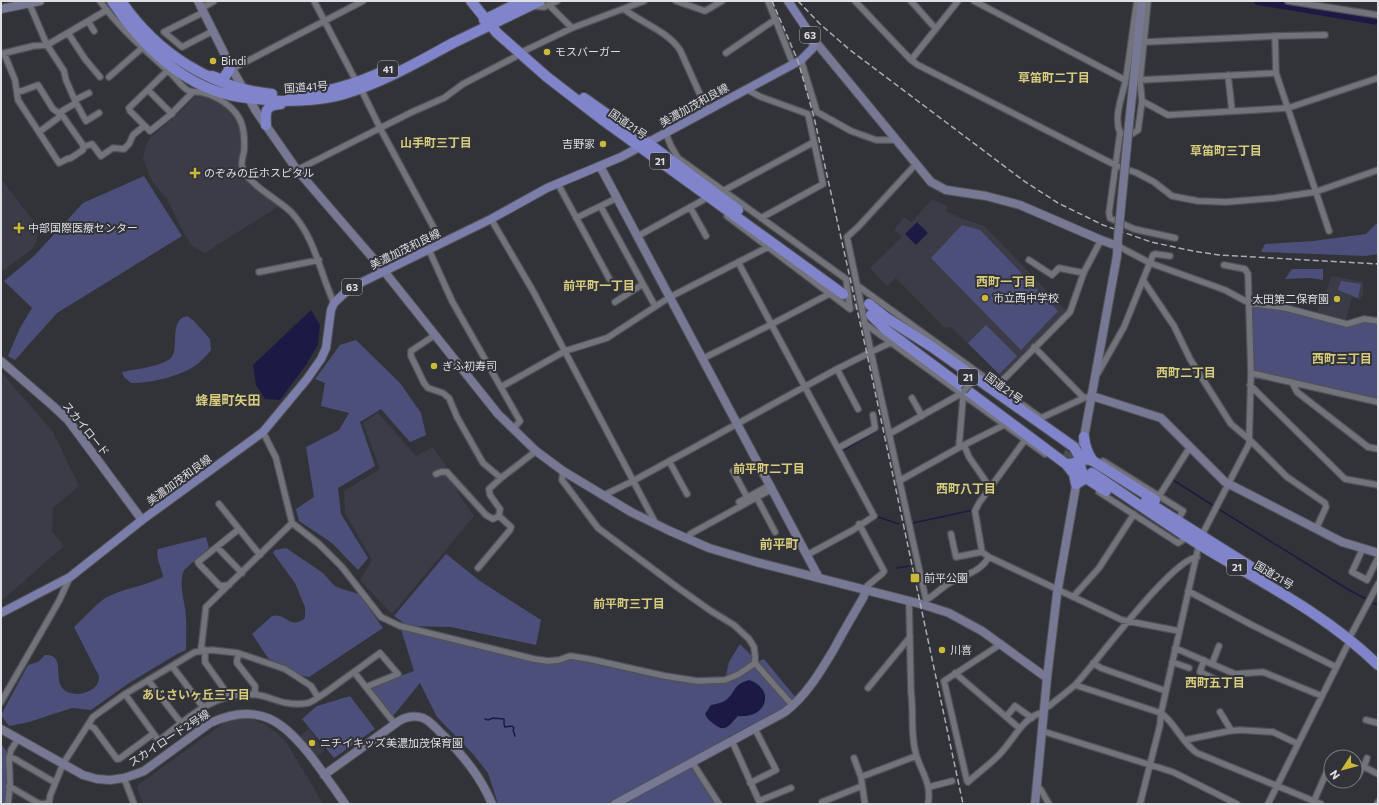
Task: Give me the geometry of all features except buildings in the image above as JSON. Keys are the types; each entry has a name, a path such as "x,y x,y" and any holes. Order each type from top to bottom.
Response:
{"highway":[{"name":"国道41号","path":"112,1 123,23 158,55 189,78 216,91 229,95 269,101 321,100 398,72 523,3 545,3"},
{"name":"国道41号","path":"121,1 146,32 161,47 213,80 267,94 295,95 359,86"},
{"name":"国道21号","path":"471,1 491,21 547,77 604,121 645,145 706,198 843,290 645,145 524,50 491,21 479,1"},
{"path":"196,70 220,79 224,78 231,66"},
{"path":"266,125 265,115 268,108 274,105 290,104 298,101"},
{"path":"868,314 884,317 932,347 1066,455 1073,464 1084,459 1093,469 1180,516 1200,544"},
{"path":"868,314 886,330 1066,455 1080,461"},
{"path":"1066,455 1080,443 1084,437"},
{"path":"1084,437 1087,454 1097,485 1183,540 1200,544"},
{"path":"1066,455 1074,474 1076,484"},
{"path":"1080,461 1081,470 1093,469"},
{"path":"1076,484 1093,469"},
{"name":"国道21号","path":"1093,469 1200,544 1351,637 1378,665"},
{"name":"国道21号","path":"1200,544 1243,557 1254,569 1378,656"}],"main road":[{"name":"63","path":"788,1 814,40"},
{"name":"美濃加茂和良線","path":"1,613 70,577 142,520 263,432 307,379 321,359 326,348 331,310 334,303 350,288 491,219 558,184 600,166 666,134 707,110 801,60 813,48 814,40"}],"street":[{"path":"1,9 40,1"},
{"path":"100,1 107,10 123,23 142,48 168,70 187,90 200,92 211,96 236,112 244,134 242,166 247,177 293,214 305,231 319,260 334,303"},
{"path":"213,32 182,48 164,32 201,7 214,1"},
{"path":"314,1 442,243"},
{"path":"231,66 363,1"},
{"path":"545,3 557,1"},
{"path":"524,50 572,28 644,1"},
{"path":"676,1 705,11 722,1"},
{"path":"768,1 793,64"},
{"path":"855,1 911,60 1115,165 1137,173 1154,182 1172,196 1198,202 1226,202 1275,198 1315,192 1378,170"},
{"path":"910,1 936,28"},
{"path":"911,60 958,1"},
{"path":"974,1 1126,80"},
{"path":"1137,1 1126,80 1117,117 1117,126 1120,133 1109,213 1110,218 1134,229 1175,238"},
{"path":"1036,804 1044,710 1058,590 1084,437 1088,397 1094,378 1117,256 1142,1"},
{"path":"1120,133 1132,134 1138,130 1142,101 1140,80 1148,1"},
{"path":"1288,1 1378,15"},
{"path":"29,3 47,44 64,71 66,80 75,101 86,121 99,113"},
{"path":"545,3 572,28"},
{"path":"201,7 243,89 297,170 384,271 487,401 512,429 536,451 562,471 656,525 710,548 756,562 909,601 925,603 950,613 967,621 1048,678"},
{"path":"624,9 656,28 675,42 707,110"},
{"path":"107,10 47,44 2,53 15,80 18,100 59,163 71,158 83,150 83,147 92,144 101,156 113,148 124,149 129,144 133,135 144,126"},
{"path":"726,53 776,19"},
{"path":"88,21 94,31"},
{"path":"68,33 85,59 100,77"},
{"path":"1145,42 1325,35"},
{"path":"1275,36 1276,73 1329,231"},
{"path":"814,40 931,182 946,190 986,196 1020,206 1101,240 1118,242 1150,263 1225,290 1248,303 1286,308 1347,324 1364,320 1378,321"},
{"path":"109,77 142,48"},
{"path":"297,170 380,128 444,98 463,84 515,57"},
{"path":"801,60 817,112 851,131 876,140 896,140"},
{"path":"168,70 129,108 144,126 150,131 172,114 193,92"},
{"path":"1140,80 1276,73"},
{"path":"1228,75 1232,111"},
{"path":"1142,101 1168,115 1288,108 1378,78"},
{"path":"17,91 38,86 53,109 62,115 83,147"},
{"path":"746,89 761,97 808,114 823,185 761,218"},
{"path":"148,90 172,114"},
{"path":"38,132 55,121 60,114 75,101 89,93"},
{"path":"638,236 706,198 850,309 846,279 678,158 666,134"},
{"path":"723,191 814,142"},
{"path":"916,164 847,237 858,286 868,314 871,352 925,603"},
{"path":"600,166 819,578"},
{"path":"558,184 610,280"},
{"path":"576,218 617,198"},
{"path":"601,207 655,306"},
{"path":"690,207 706,236"},
{"path":"491,219 533,291 656,525"},
{"path":"997,386 1070,312 1084,273 1101,240"},
{"path":"501,386 564,352 607,338 670,297 768,247"},
{"path":"428,250 452,301 520,420 512,429"},
{"path":"1094,378 1124,327 1155,254 1170,256"},
{"path":"259,272 319,260"},
{"path":"1029,260 1052,275 1059,268 1084,273"},
{"path":"738,262 874,516 859,524 853,530 807,555"},
{"path":"1001,644 944,681 968,782 1000,754 1019,728 1050,706 1075,685 1129,621 1138,608 1185,562 1192,558 1242,460 1250,440 1251,372 1248,274 1244,269 1224,265"},
{"path":"1143,280 1174,326 1190,359 1231,424 1250,440 1287,477 1325,503 1326,507 1316,529"},
{"path":"615,302 643,284"},
{"path":"858,286 977,374 997,386 1041,418 1088,397"},
{"path":"702,359 829,294"},
{"path":"868,314 892,342 1025,440 1056,462 1066,455"},
{"path":"435,335 411,351 411,356 428,388 443,393 449,398 457,417 483,463 501,478"},
{"path":"604,495 633,481 837,369 892,342"},
{"path":"1034,347 1088,397 1161,418 1225,482 1342,542 1378,553"},
{"name":"スカイロード","path":"1,361 68,420 142,520"},
{"path":"837,369 858,409"},
{"path":"1251,372 1378,402"},
{"path":"977,374 963,398 962,446 991,487"},
{"path":"1292,382 1297,392 1368,447 1378,449"},
{"path":"1250,385 1345,479 1378,485"},
{"path":"889,434 964,394"},
{"path":"912,398 922,416"},
{"path":"838,448 875,428 873,415"},
{"path":"899,481 962,446 1004,425"},
{"path":"263,432 276,458 292,523 319,544 342,567 381,617 400,626 534,659 548,661 559,660 570,656 665,676 697,681 725,680 739,674 755,663"},
{"path":"1025,440 975,511 982,552 989,557 1058,590 1129,621 1179,631"},
{"path":"1159,496 1190,447"},
{"path":"499,516 500,509 489,492 489,489 536,451"},
{"path":"669,461 686,494"},
{"path":"1093,469 1104,462 1183,511 1180,516"},
{"path":"562,471 562,480 598,528 688,595 734,625 749,639 754,647 755,663 793,706"},
{"path":"436,474 447,472 489,518 493,519 499,516"},
{"path":"733,472 747,498"},
{"path":"1097,485 1095,490 1178,543 1183,540"},
{"path":"739,502 771,487"},
{"path":"690,540 690,534 757,498 771,487"},
{"path":"757,498 775,532"},
{"path":"219,504 260,555"},
{"path":"1073,597 1099,568 1134,514"},
{"path":"478,568 510,530 510,527 499,516"},
{"path":"229,696 205,662 203,650 206,607 292,523"},
{"path":"615,804 785,712 802,698 819,673 863,598 867,586 884,571 859,524"},
{"path":"229,585 220,586 198,562 239,529"},
{"path":"951,534 956,558 982,552"},
{"path":"1140,804 1160,725 1161,713 1175,648 1200,544"},
{"path":"217,547 242,572"},
{"path":"1363,548 1352,572 1367,580 1378,558"},
{"path":"925,603 950,583 979,569 984,565 989,557"},
{"path":"1,702 59,601 70,577"},
{"path":"1268,804 1378,584"},
{"path":"1188,591 1336,667"},
{"path":"909,601 911,692 913,705 912,740 916,756 929,787 928,804"},
{"path":"868,688 910,637"},
{"path":"1212,664 1219,646"},
{"path":"1175,648 1235,674 1263,672 1322,696"},
{"path":"9,786 36,802 41,804 49,804 54,782 63,764 93,717 125,694 195,652 203,650 220,650 239,654 285,669 311,686 318,697"},
{"path":"125,694 159,741 203,707 229,696 255,694 286,703 310,703 380,653 398,674 366,687"},
{"path":"239,654 237,663 255,686 255,694"},
{"path":"1204,660 1200,672 1215,679"},
{"path":"1172,662 1188,668"},
{"path":"1094,663 1101,668 1166,691"},
{"path":"172,666 203,707"},
{"path":"354,672 395,724"},
{"path":"956,673 1019,728"},
{"path":"148,680 181,723"},
{"path":"1075,685 1161,713 1168,718 1191,750 1196,753 1321,804"},
{"path":"1006,717 1015,706 1032,718"},
{"path":"1220,712 1231,730"},
{"name":"スカイロード2号線","path":"1,729 83,775 97,779 110,780 124,778 144,770 210,723 228,716 243,714 265,718 282,725 299,741 345,804"},
{"path":"324,775 408,716 422,718 432,724 464,757 481,781 492,804"},
{"path":"1366,720 1378,723"},
{"path":"88,725 94,728 117,759 153,734"},
{"path":"750,783 776,770 755,729"},
{"path":"1185,740 1231,730 1240,730 1273,732 1298,744"},
{"path":"1042,732 1173,772 1237,804"},
{"path":"8,804 9,758 11,750 18,739"},
{"path":"732,741 760,802 791,788"},
{"path":"861,777 916,756"},
{"path":"9,758 15,759 54,782"},
{"path":"854,758 861,777 865,804"},
{"path":"1367,758 1363,767 1378,774"},
{"path":"692,762 719,804"},
{"path":"124,778 134,804"},
{"path":"1314,801 1323,780"},
{"path":"929,787 952,781"},
{"path":"822,802 862,786"},
{"path":"1037,786 1049,804"}],"shaded area":[{"name":"のぞみの丘ホスピタル","path":"198,93 215,99 228,108 236,119 243,141 239,169 245,178 279,206 205,253 192,246 184,234 167,199 152,181 143,159 146,145 150,138 183,109"},
{"path":"144,176 182,236 57,313 15,360 8,356 20,328 32,308 4,281 34,256 83,203"},
{"name":"中部国際医療センター","path":"1,179 35,223 38,233 37,241 32,249 1,272"},
{"name":"市立西中学校","path":"932,199 947,206 946,211 960,218 984,226 1067,311 1001,376 951,327 945,328 896,278 887,286 870,268 902,237 894,230 904,217 912,222"},
{"path":"917,222 928,233 916,245 905,234"},
{"path":"1378,222 1378,254 1366,256 1261,252 1265,244 1313,241 1366,234"},
{"path":"962,225 980,230 1058,311 1021,350 931,258"},
{"path":"1292,269 1323,269 1323,280 1310,278 1285,279"},
{"name":"太田第二保育園","path":"1332,276 1363,282 1363,294 1360,300 1352,297 1346,320 1317,312"},
{"path":"1341,281 1361,284 1358,298 1338,290"},
{"path":"1249,303 1286,308 1347,324 1364,319 1378,321 1378,402 1251,373"},
{"path":"311,310 320,325 318,345 306,365 280,400 265,399 256,385 253,365"},
{"path":"187,316 193,320 210,339 211,350 200,362 176,375 149,382 131,383 124,377 122,372 155,366 171,358 175,348 176,329 178,323 181,319"},
{"path":"986,325 1017,356 999,374 968,343"},
{"path":"356,340 400,383 421,413 426,435 410,442 381,409 360,422 375,466 338,488 341,514 368,558 358,570 332,543 299,521 296,509 314,497 306,447 339,430 349,413 321,406 325,383 315,379 340,345"},
{"path":"1,372 53,432 79,486 53,508 52,531 64,546 1,601"},
{"path":"378,413 416,456 433,447 446,466 458,493 474,516 392,614 360,580 372,560 345,513 344,491 380,469 363,423"},
{"path":"206,537 209,548 184,570 182,580 186,619 186,650 129,683 91,710 72,708 29,722 9,726 1,715 28,665 38,662 45,655 55,658 57,662 60,684 67,692 77,694 88,692 96,686 99,676 74,627 103,599 121,591 149,583 163,577 158,559 158,549"},
{"path":"286,548 323,573 335,586 359,594 383,628 309,677 293,674 268,658 252,634 272,616 281,616 295,623 305,618 305,607 295,583 273,553 275,550"},
{"path":"446,554 480,581 541,620 536,645 451,627 408,626 394,616"},
{"path":"400,626 548,661 570,656 697,681 725,680 729,662 740,644 751,655 755,663 764,659 796,698 782,709 730,736 688,761 717,804 498,804 488,773 473,754 437,717 420,683 393,716 372,689 375,685 414,671"},
{"path":"749,680 757,684 763,690 765,696 761,708 756,713 748,716 738,716 728,727 725,728 718,727 709,720 705,714 711,705 721,703 726,700 737,686"},
{"path":"350,696 375,729 334,758 302,719 317,706"},
{"path":"237,719 252,719 264,724 277,733 287,743 323,804 143,804 137,786 225,722"},
{"name":"ニチイキッズ美濃加茂保育園","path":"309,729 324,751 316,757 300,736"},
{"path":"1,743 9,756 6,804 1,804"}],"waterway":[{"path":"1258,1 1378,21"},
{"path":"842,451 877,431"},
{"path":"1173,480 1214,506"},
{"path":"1217,508 1366,599"},
{"path":"913,523 973,510"},
{"path":"878,517 899,524"},
{"path":"897,568 909,566"},
{"path":"1373,603 1378,605"},
{"path":"485,719 504,719 505,727 512,726 514,728 513,730 515,736"}],"tunnel":[{"path":"843,294 868,313"},
{"path":"1063,454 1092,473"}],"railway":[{"path":"772,1 798,61 814,117 867,354 963,804"},
{"path":"798,1 820,24 850,50 1024,181 1058,203 1103,225 1151,242 1219,255 1378,264"}],"place":[{"name":"モスバーガー","path":"547,52"},
{"name":"Bindi","path":"213,61"},
{"name":"吉野家","path":"603,144"},
{"name":"のぞみの丘ホスピタル","path":"195,173"},
{"name":"中部国際医療センター","path":"19,228"},
{"name":"市立西中学校","path":"985,298"},
{"name":"太田第二保育園","path":"1337,299"},
{"name":"ぎふ初寿司","path":"434,366"},
{"name":"前平公園","path":"915,578"},
{"name":"川喜","path":"942,650"},
{"name":"ニチイキッズ美濃加茂保育園","path":"312,743"}],"district":[{"name":"草笛町二丁目","path":"1054,78"},
{"name":"山手町三丁目","path":"436,143"},
{"name":"草笛町三丁目","path":"1226,151"},
{"name":"西町一丁目","path":"1006,282"},
{"name":"前平町一丁目","path":"599,286"},
{"name":"西町三丁目","path":"1342,359"},
{"name":"西町二丁目","path":"1186,373"},
{"name":"蜂屋町矢田","path":"228,400"},
{"name":"前平町二丁目","path":"769,469"},
{"name":"西町八丁目","path":"966,489"},
{"name":"前平町","path":"779,544"},
{"name":"前平町三丁目","path":"629,604"},
{"name":"西町五丁目","path":"1215,683"},
{"name":"あじさいヶ丘三丁目","path":"196,695"}]}
